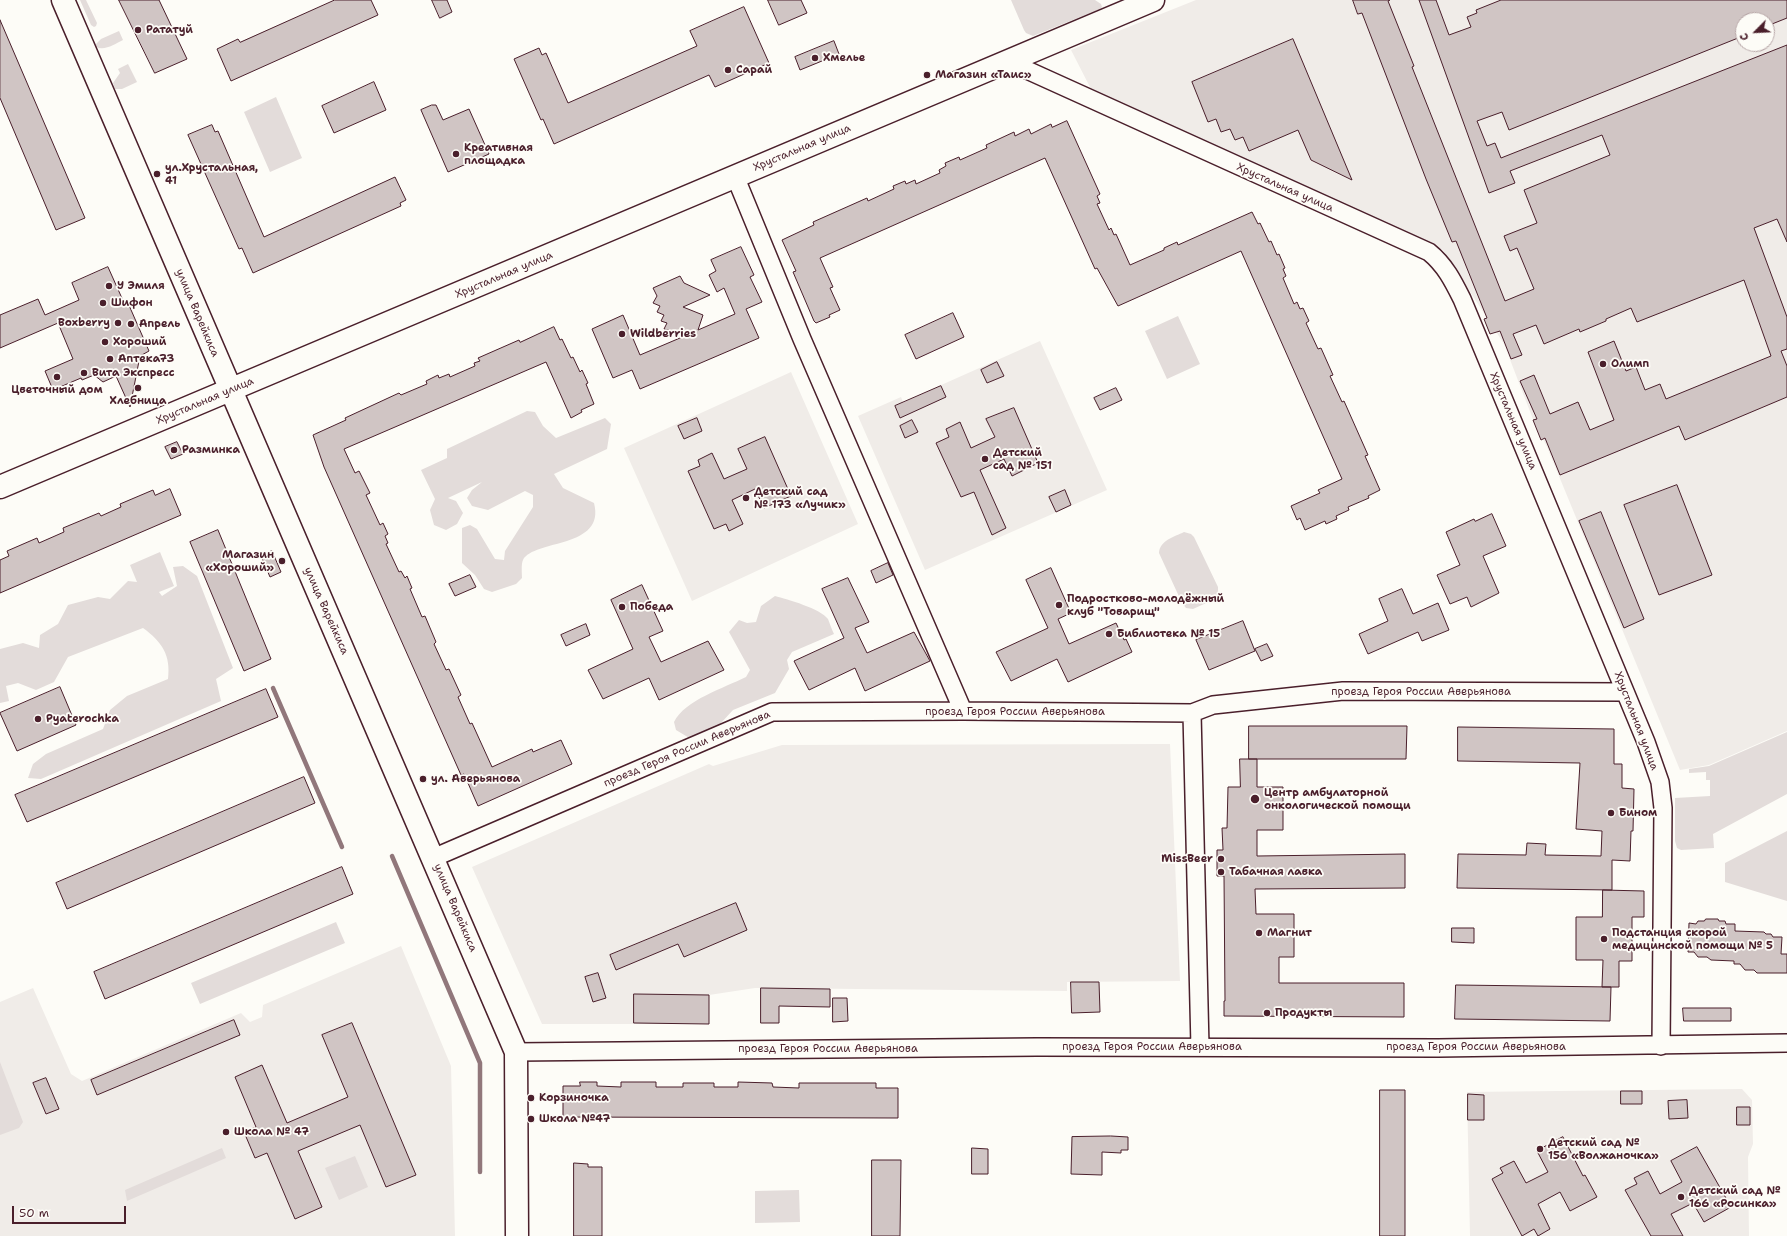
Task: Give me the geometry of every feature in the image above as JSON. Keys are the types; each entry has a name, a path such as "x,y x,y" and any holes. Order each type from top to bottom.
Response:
{"street":[{"name":"улица Варейкиса","path":"63,0 516,1052 517,1236"},
{"name":"Хрустальная улица","path":"0,487 231,391 734,176 1153,0"},
{"name":"Хрустальная улица","path":"1007,61 1430,252 1440,261 1448,272 1462,299 1646,742 1660,782 1663,808 1661,1046"},
{"path":"734,176 802,339 963,711"},
{"name":"проезд Героя России Аверьянова","path":"433,858 772,712 963,711 1192,713 1213,705 1343,691 1625,692"},
{"path":"1192,713 1200,1047"},
{"name":"проезд Героя России Аверьянова","path":"516,1052 1200,1047 1445,1048 1787,1043"}],"shaded area":[{"path":"80,0 86,0 97,23 96,26 94,27 91,25"},
{"path":"1011,0 1095,0 1101,4 1102,7 1033,36 1026,33 1024,30"},
{"path":"1196,0 1787,0 1787,731 1709,765 1680,770 1547,447 1543,439 1541,440 1504,344 1443,250 1092,91 1071,50"},
{"path":"119,31 123,40 106,48 96,47 96,44 101,39"},
{"path":"128,64 137,82 122,89 115,89 113,83 120,73 118,69"},
{"path":"276,97 302,158 270,172 244,112"},
{"path":"1178,316 1200,364 1167,379 1145,331"},
{"name":"Детский сад № 151","path":"1040,341 1107,490 925,570 858,416 901,397 903,402"},
{"name":"Детский сад № 173 «Лучик»","path":"791,372 858,524 692,601 624,448"},
{"path":"527,411 535,412 543,426 556,438 605,418 611,424 607,449 554,474 563,488 594,503 595,518 590,528 580,536 530,553 522,562 522,578 516,584 492,592 484,589 475,575 462,563 462,528 470,525 477,529 495,559 504,560 505,551 533,507 533,495 525,491 488,510 472,506 467,498 472,490 482,482 448,498 456,501 463,513 457,524 446,530 434,525 430,510 435,499 421,470 447,458 447,449"},
{"path":"1184,532 1191,534 1194,537 1218,587 1218,594 1215,599 1193,609 1186,608 1182,603 1159,553 1165,542"},
{"path":"160,552 174,586 159,592 162,596 177,586 173,567 183,566 197,576 233,668 216,679 221,701 41,779 28,778 33,764 46,754 103,729 110,710 127,696 168,679 168,663 164,650 160,644 143,628 68,657 54,682 36,690 18,683 6,686 9,701 0,703 0,649 23,643 39,648 40,635 58,624 68,605 98,597 110,599 128,581 137,582 130,565"},
{"path":"775,596 803,605 824,615 828,619 834,634 792,652 787,660 789,669 775,693 733,710 709,736 691,739 676,730 674,722 679,714 687,707 706,695 746,677 750,670 729,632 739,620 747,623 756,622 761,606"},
{"path":"1787,732 1787,794 1713,834 1714,848 1681,850 1677,848 1675,841 1675,798 1710,796 1710,780 1706,780 1706,772 1689,773 1689,769 1709,766"},
{"path":"1170,744 1180,981 1067,982 1067,991 755,988 709,995 709,1024 542,1024 472,867 709,764 713,766 782,745"},
{"path":"1787,831 1787,901 1725,882 1725,863"},
{"path":"336,922 345,943 200,1004 191,983"},
{"name":"Школа № 47","path":"401,946 451,1066 455,1236 0,1236 0,1002 33,988 71,1074 82,1081 241,1013 250,1022 262,1017 263,1005"},
{"path":"0,1062 23,1122 19,1128 0,1135"},
{"path":"1742,1089 1752,1100 1753,1144 1748,1157 1749,1236 1470,1236 1467,1092"},
{"path":"222,1148 226,1158 127,1201 125,1190"},
{"path":"355,1156 368,1187 339,1200 325,1168"},
{"path":"799,1190 800,1222 755,1223 755,1191"}],"building":[{"path":"119,0 159,0 187,59 155,73"},
{"path":"335,0 371,0 378,15 231,81 217,49 238,39 240,42"},
{"path":"432,0 447,0 452,12 440,18"},
{"path":"768,0 801,0 807,13 779,25"},
{"path":"1353,0 1390,0 1388,1 1414,66 1412,67 1505,301 1534,289 1517,248 1510,251 1504,236 1537,223 1524,190 1610,155 1602,135 1510,171 1515,183 1489,193 1419,0 1436,0 1449,35 1471,27 1467,17 1477,13 1476,10 1501,0 1787,0 1787,18 1775,23 1775,12 1735,12 1735,39 1509,130 1502,112 1477,121 1487,146 1495,143 1501,158 1769,52 1775,52 1775,50 1787,45 1787,242 1777,219 1754,228 1787,317 1787,349 1781,351 1787,366 1787,397 1685,440 1679,426 1560,475 1545,438 1541,440 1533,420 1537,419 1520,381 1534,375 1550,414 1578,402 1590,430 1614,420 1588,352 1614,341 1626,371 1636,367 1645,390 1660,384 1666,399 1771,356 1744,280 1637,322 1631,308 1580,332 1579,329 1544,344 1536,325 1513,334 1522,355 1511,359 1500,331 1490,334 1484,319 1487,318 1456,241 1452,242 1426,179 1362,13 1358,14"},
{"path":"744,7 769,63 715,87 709,75 554,144 543,119 541,120 514,59 539,48 542,55 546,53 568,103 697,46 690,31"},
{"path":"0,20 85,218 56,230 0,98"},
{"path":"1293,39 1352,180 1311,160 1298,130 1249,151 1243,137 1235,140 1230,129 1221,132 1216,119 1208,122 1192,82"},
{"path":"834,41 839,54 800,70 795,57"},
{"path":"374,82 386,110 334,133 322,106"},
{"path":"432,105 436,105 443,120 469,109 489,154 448,172 421,110"},
{"path":"1067,121 1100,194 1097,196 1100,203 1097,204 1109,230 1111,228 1114,235 1116,234 1130,265 1164,250 1164,248 1177,242 1178,245 1252,212 1258,224 1260,223 1269,242 1271,241 1277,255 1279,254 1285,268 1283,269 1286,276 1283,278 1294,304 1297,302 1300,309 1303,308 1309,321 1306,323 1318,349 1321,348 1333,375 1330,376 1342,402 1344,401 1368,455 1365,456 1380,490 1368,496 1369,498 1348,507 1349,510 1336,516 1337,519 1326,524 1325,521 1305,530 1300,518 1297,520 1291,506 1320,493 1318,490 1342,479 1241,251 1118,306 1097,268 1095,269 1045,158 820,258 833,287 830,288 840,310 829,315 830,317 816,323 814,321 793,272 796,271 782,240 814,225 813,222 867,198 868,201 894,189 893,186 905,181 906,184 915,180 916,184 940,173 939,170 946,166 945,163 959,157 960,160 987,148 986,145 1014,132 1015,136 1029,129 1031,134 1051,124 1052,127"},
{"path":"212,125 215,132 218,131 264,237 395,177 406,200 400,203 401,206 253,273 242,248 239,249 188,135"},
{"path":"741,247 754,275 750,277 762,302 746,309 759,338 640,389 632,370 613,378 592,329 623,315 640,355 687,335 664,329 667,323 661,321 664,315 657,312 660,306 653,303 657,296 653,288 680,276 684,283 710,295 683,307 703,315 698,330 735,314 724,288 717,292 709,275 716,271 711,260"},
{"path":"108,267 125,305 128,303 149,351 140,356 130,407 116,376 103,382 94,375 82,380 81,378 53,390 45,371 73,359 58,323 0,348 0,315 38,299 45,315 79,300 72,283"},
{"path":"953,313 964,337 916,359 905,335"},
{"path":"554,327 560,340 562,339 571,358 573,357 580,372 582,370 588,383 586,384 594,404 581,410 582,412 571,418 546,362 344,449 355,473 359,471 370,493 366,495 380,525 383,523 388,534 385,536 388,543 386,544 399,572 401,571 405,578 407,576 412,588 410,589 422,617 425,616 436,642 434,644 446,670 449,669 461,695 458,697 470,724 472,723 492,767 532,749 533,752 561,740 572,764 478,806 464,774 461,775 324,467 313,435 346,420 345,418 399,393 401,395 427,384 426,381 438,375 439,378 449,374 450,377 475,366 474,363 480,361 478,358"},
{"path":"997,362 1004,376 987,383 981,370"},
{"path":"941,386 946,397 900,418 895,406"},
{"path":"1116,388 1122,400 1100,410 1094,398"},
{"path":"1014,408 1038,463 1012,476 1004,459 980,470 1006,528 992,535 974,492 961,497 936,443 949,437 946,429 960,422 971,448 995,437 986,419"},
{"path":"697,418 702,431 684,439 678,426"},
{"path":"912,420 918,432 905,438 900,426"},
{"path":"765,437 791,496 764,508 755,489 732,500 743,524 729,531 726,524 714,529 688,471 700,466 698,460 712,453 724,479 747,469 738,449"},
{"name":"Разминка","path":"177,442 183,454 171,459 165,447"},
{"path":"1677,485 1712,575 1659,595 1624,505"},
{"path":"170,489 181,515 0,593 0,560 9,556 7,551 37,538 39,543 64,532 63,528 99,513 101,516 121,507 120,504 153,490 155,495"},
{"path":"1065,490 1071,505 1056,512 1049,497"},
{"path":"1601,512 1644,619 1624,628 1579,521"},
{"path":"1492,514 1506,546 1483,556 1499,593 1471,607 1467,597 1450,604 1437,575 1460,565 1446,532 1474,519 1475,521"},
{"path":"218,530 271,659 244,671 190,542"},
{"path":"272,551 281,572 270,577 261,556"},
{"path":"888,563 893,575 876,583 871,571"},
{"path":"1051,568 1071,613 1058,619 1069,644 1116,623 1124,640 1126,639 1132,652 1068,682 1057,659 1011,681 996,652 1048,628 1026,580"},
{"path":"470,575 476,587 455,596 449,584"},
{"path":"848,578 869,622 855,628 867,653 914,632 930,661 865,691 855,668 809,690 794,661 844,638 822,589"},
{"path":"642,585 663,631 649,637 661,662 708,641 724,670 659,700 649,678 603,699 588,670 633,649 611,600"},
{"path":"1402,589 1413,614 1438,603 1449,630 1422,641 1418,632 1368,654 1359,634 1388,621 1379,599"},
{"path":"1243,621 1255,651 1209,670 1196,640"},
{"path":"586,624 590,635 566,646 561,635"},
{"path":"1267,644 1273,656 1261,661 1255,649"},
{"name":"Pyaterochka","path":"60,687 76,725 17,751 0,713"},
{"path":"266,689 278,717 27,822 15,795"},
{"path":"1249,726 1407,726 1406,759 1249,759"},
{"path":"1458,727 1614,729 1614,764 1622,764 1622,788 1634,789 1633,831 1631,831 1630,861 1612,860 1612,890 1457,888 1458,854 1526,855 1527,843 1546,844 1545,855 1601,856 1602,831 1576,829 1580,763 1458,761"},
{"path":"1240,759 1257,759 1257,787 1283,787 1283,830 1257,830 1257,856 1405,854 1405,888 1255,889 1256,914 1294,914 1294,957 1279,957 1279,983 1404,983 1404,1017 1224,1016 1224,876 1217,876 1217,850 1223,850 1222,828 1227,828 1228,787 1240,787"},
{"path":"304,777 315,803 67,909 56,883"},
{"path":"342,867 353,894 105,999 94,972"},
{"name":"Подстанция скорой медицинской помощи № 5","path":"1603,890 1644,891 1644,917 1632,917 1632,961 1619,961 1619,987 1602,987 1603,960 1576,960 1576,917 1602,917"},
{"path":"736,903 747,930 684,957 678,944 616,970 610,955"},
{"path":"1706,919 1718,919 1719,921 1725,921 1726,924 1735,924 1735,931 1764,932 1766,934 1771,934 1773,937 1782,937 1781,954 1787,954 1787,973 1757,973 1754,970 1745,970 1740,964 1734,964 1734,961 1711,960 1707,957 1698,957 1694,952 1688,952 1689,923 1696,924 1698,921 1704,921"},
{"path":"1452,928 1474,928 1474,943 1452,942"},
{"path":"598,973 606,998 593,1002 585,977"},
{"path":"1071,982 1099,982 1100,1012 1072,1013"},
{"path":"1456,985 1611,987 1610,1021 1455,1019"},
{"path":"761,988 830,989 830,1007 779,1006 779,1023 761,1023"},
{"path":"634,994 709,995 709,1024 634,1023"},
{"path":"833,998 847,998 848,1021 833,1022"},
{"path":"1683,1008 1731,1008 1731,1021 1684,1021"},
{"path":"234,1020 240,1035 97,1095 91,1080"},
{"path":"352,1023 416,1175 386,1187 360,1125 298,1151 322,1207 295,1219 267,1153 255,1158 244,1132 256,1127 235,1077 262,1065 287,1123 348,1097 322,1035"},
{"path":"46,1078 59,1109 46,1114 33,1083"},
{"path":"580,1082 597,1082 597,1086 621,1087 621,1082 656,1082 656,1087 683,1087 683,1083 714,1083 714,1087 738,1087 738,1082 772,1083 773,1087 799,1088 799,1083 876,1083 876,1088 898,1088 898,1118 563,1117 563,1086 580,1086"},
{"path":"1380,1090 1405,1090 1405,1236 1380,1236"},
{"path":"1621,1091 1642,1091 1642,1104 1621,1104"},
{"path":"1468,1094 1484,1095 1484,1120 1468,1120"},
{"path":"1687,1100 1688,1118 1669,1119 1668,1101"},
{"path":"1737,1107 1750,1107 1750,1125 1737,1125"},
{"path":"1072,1137 1128,1137 1128,1150 1121,1150 1121,1153 1102,1152 1102,1175 1071,1174"},
{"path":"1563,1137 1583,1176 1585,1175 1597,1197 1570,1211 1560,1192 1538,1204 1550,1229 1538,1236 1534,1229 1522,1236 1492,1179 1503,1173 1500,1168 1514,1161 1526,1183 1548,1172 1537,1151"},
{"path":"1697,1147 1731,1207 1704,1222 1693,1203 1671,1214 1683,1236 1651,1236 1625,1190 1637,1184 1634,1178 1648,1171 1660,1194 1682,1182 1671,1161"},
{"path":"972,1148 988,1149 988,1174 972,1174"},
{"path":"872,1160 901,1160 900,1236 872,1236"},
{"path":"574,1163 588,1164 588,1167 602,1167 602,1236 574,1236"}],"waterway":[{"path":"273,688 342,847"},
{"path":"392,856 480,1063 480,1172"}],"place":[{"name":"Рататуй","path":"138,30"},
{"name":"Хмелье","path":"815,58"},
{"name":"Сарай","path":"728,70"},
{"name":"Магазин «Таис»","path":"927,75"},
{"name":"Креативная площадка","path":"456,154"},
{"name":"ул.Хрустальная, 41","path":"157,174"},
{"name":"У Эмиля","path":"109,286"},
{"name":"Шифон","path":"103,303"},
{"name":"Boxberry","path":"118,323"},
{"name":"Апрель","path":"131,324"},
{"name":"Wildberries","path":"622,334"},
{"name":"Хороший","path":"105,342"},
{"name":"Аптека73","path":"110,359"},
{"name":"Олимп","path":"1603,364"},
{"name":"Вита Экспресс","path":"84,373"},
{"name":"Цветочный дом","path":"57,377"},
{"name":"Хлебница","path":"138,388"},
{"name":"Разминка","path":"174,450"},
{"name":"Детский сад № 151","path":"985,459"},
{"name":"Детский сад № 173 «Лучик»","path":"746,498"},
{"name":"Магазин «Хороший»","path":"282,561"},
{"name":"Подростково-молодёжный клуб \"Товарищ\"","path":"1059,605"},
{"name":"Победа","path":"622,607"},
{"name":"Библиотека № 15","path":"1109,634"},
{"name":"Pyaterochka","path":"38,719"},
{"name":"ул. Аверьянова","path":"423,779"},
{"name":"Центр амбулаторной онкологической помощи","path":"1255,799"},
{"name":"Бином","path":"1611,813"},
{"name":"MissBeer","path":"1221,859"},
{"name":"Табачная лавка","path":"1221,872"},
{"name":"Магнит","path":"1259,933"},
{"name":"Подстанция скорой медицинской помощи № 5","path":"1604,939"},
{"name":"Продукты","path":"1267,1013"},
{"name":"Корзиночка","path":"531,1098"},
{"name":"Школа №47","path":"531,1119"},
{"name":"Школа № 47","path":"226,1132"},
{"name":"Детский сад № 156 «Волжаночка»","path":"1540,1149"},
{"name":"Детский сад № 166 «Росинка»","path":"1681,1197"}]}
